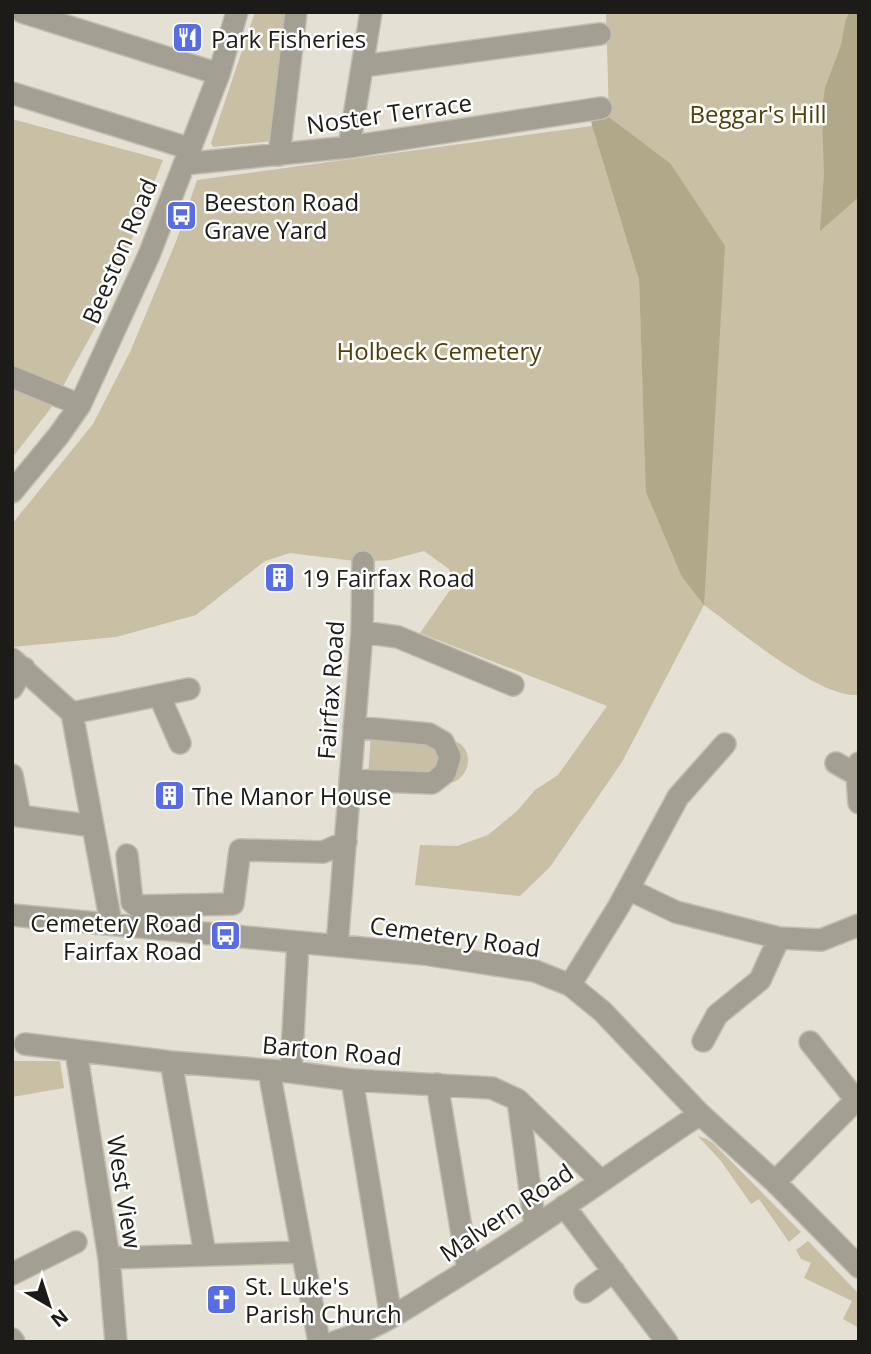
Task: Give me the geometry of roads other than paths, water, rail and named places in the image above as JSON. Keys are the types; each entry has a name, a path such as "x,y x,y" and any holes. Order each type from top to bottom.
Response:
{"street":[{"path":"22,12 219,74"},
{"name":"Beeston Road","path":"12,492 80,405 149,255 219,74 237,12"},
{"path":"279,155 296,12"},
{"path":"349,147 371,12"},
{"path":"363,66 600,34"},
{"path":"12,93 188,157"},
{"name":"Noster Terrace","path":"188,157 279,155 349,147 601,108"},
{"path":"12,377 80,405"},
{"name":"Fairfax Road","path":"337,946 362,632 363,562"},
{"path":"362,632 398,637 513,685"},
{"path":"12,688 18,664 72,713 111,923"},
{"path":"72,713 189,689"},
{"path":"159,695 180,743"},
{"path":"350,780 432,783 445,773 450,757 443,742 429,734 354,727"},
{"path":"570,985 628,889 677,797 725,744"},
{"path":"836,763 858,769 859,803"},
{"path":"12,775 16,815 93,825"},
{"path":"127,855 132,902 137,906 233,904 240,850 323,852 346,842"},
{"path":"628,889 676,912 779,938 821,940 859,925"},
{"name":"Cemetery Road","path":"12,915 424,954 534,971 570,985 602,1011 700,1114 775,1182 859,1267"},
{"path":"703,1041 717,1014 760,979 779,938"},
{"path":"291,1072 298,942"},
{"path":"775,1182 857,1099 810,1042"},
{"name":"Barton Road","path":"25,1044 352,1080 492,1088 518,1100 601,1181"},
{"name":"West View","path":"76,1051 109,1258 116,1342"},
{"path":"171,1062 205,1254"},
{"path":"269,1071 319,1342"},
{"path":"352,1080 391,1317"},
{"path":"437,1084 468,1270"},
{"path":"518,1100 535,1226"},
{"name":"Malvern Road","path":"349,1340 468,1270 700,1114"},
{"path":"564,1206 667,1342"},
{"path":"12,1275 76,1242"},
{"path":"109,1258 302,1252"},
{"path":"585,1292 614,1271"}],"place":[{"name":"Park Fisheries","path":"188,38"},
{"name":"Beeston Road Grave Yard","path":"181,215"},
{"name":"19 Fairfax Road","path":"279,577"},
{"name":"The Manor House","path":"169,795"},
{"name":"Cemetery Road Fairfax Road","path":"225,936"},
{"name":"St. Luke's Parish Church","path":"222,1299"}],"park label":[{"name":"Beggar's Hill","path":"758,113"},
{"name":"Holbeck Cemetery","path":"439,350"}]}
